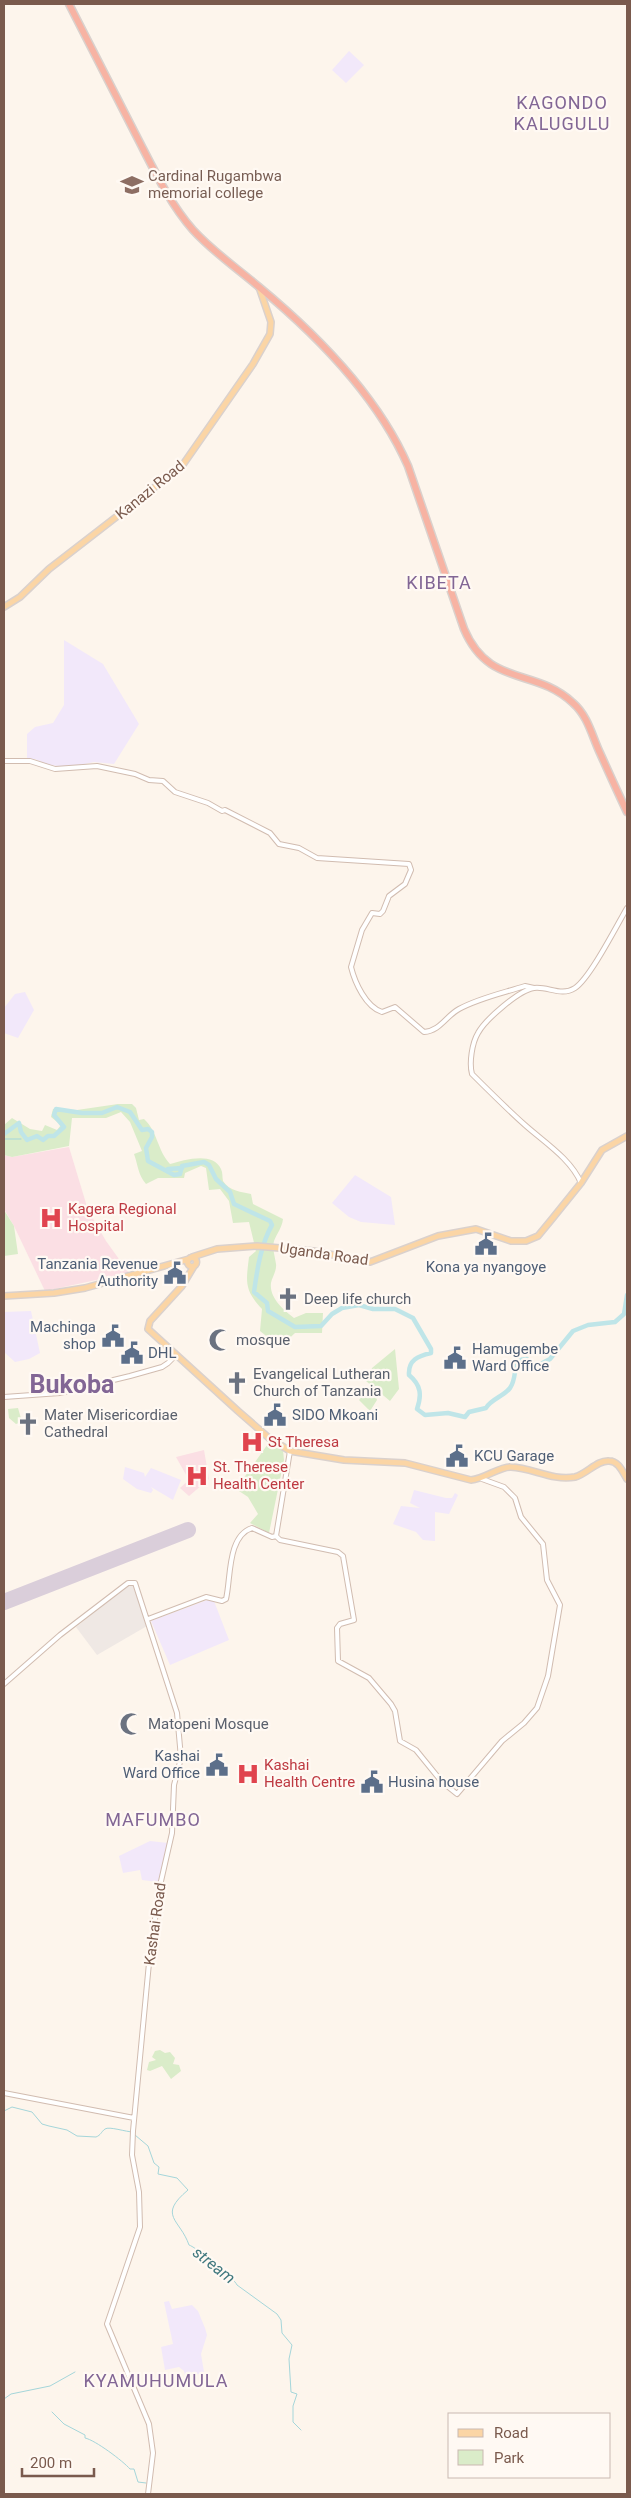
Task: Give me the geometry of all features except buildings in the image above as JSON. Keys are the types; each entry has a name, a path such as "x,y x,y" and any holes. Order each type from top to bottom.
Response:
{"highway":[{"path":"69,4 153,168 185,220 212,248 259,287 318,341 358,385 383,417 400,446 408,466 464,629 474,648 494,667 553,689 576,705 589,724 627,812"}],"main road":[{"name":"Kanazi Road","path":"4,607 15,601 49,569 156,488 187,461 270,334 272,322 259,287"},
{"name":"Uganda Road","path":"4,1296 54,1294 84,1288 182,1261 191,1262 205,1253 217,1249 257,1246 313,1250 370,1262 438,1236 467,1230 483,1230 511,1241 523,1242 535,1238 542,1232 581,1183 602,1150 627,1136"},
{"path":"191,1262 184,1283 148,1326 150,1332 256,1427 290,1451 351,1460 405,1463 461,1478 482,1479 510,1467 552,1477 568,1478 577,1476 604,1462 611,1461 619,1465 627,1479"}],"street":[{"path":"4,761 30,761 55,769 97,766 135,774 149,780 163,781 175,792 208,802 222,811 225,810 270,834 279,844 299,848 318,859 409,864 411,870 408,881 389,896 380,914 372,913 362,930 351,967 362,992 373,1008 382,1012 396,1007 424,1032 437,1028 452,1014 468,1004 525,986 564,992 580,984 627,908"},
{"path":"534,988 514,999 479,1031 474,1040 470,1068 475,1077 561,1157 576,1173 581,1183"},
{"path":"4,1397 60,1393 130,1376 162,1367 176,1354"},
{"path":"276,1536 290,1451"},
{"path":"276,1536 280,1540 338,1552 343,1556 354,1620 340,1624 336,1628 340,1663 369,1678 395,1711 400,1741 416,1750 442,1782 457,1794 502,1741 534,1712 543,1693 560,1605 547,1580 545,1550 541,1540 521,1517 512,1494 497,1483 482,1479"},
{"path":"148,1619 206,1597 224,1600 227,1595 235,1549 240,1537 252,1528 272,1538 276,1536"},
{"name":"Kashai Road","path":"4,1684 60,1635 132,1582 137,1586 159,1662 177,1713 181,1758 174,1785 172,1833 159,1890 149,1963 134,2118 132,2154 139,2192 140,2227 106,2326 149,2424 153,2453 148,2494"},
{"path":"4,2093 134,2118"}],"shaded area":[{"path":"349,51 364,65 346,83 332,70"},
{"path":"64,640 103,664 139,724 114,764 94,762 71,767 48,765 35,759 27,760 27,734 35,727 53,723 64,705"},
{"path":"25,992 34,1010 18,1038 4,1033 4,1008 15,994"},
{"name":"Kagera Regional Hospital","path":"69,1147 88,1210 106,1241 129,1273 45,1291 4,1209 4,1155 12,1157"},
{"path":"355,1175 391,1197 395,1225 361,1222 349,1217 332,1203"},
{"path":"31,1311 40,1353 29,1359 15,1362 4,1352 4,1312"},
{"name":"St. Therese Health Center","path":"204,1450 209,1479 189,1496 180,1488 189,1480 176,1457"},
{"path":"125,1467 144,1473 145,1477 151,1468 181,1480 173,1500 151,1487 153,1490 151,1493 137,1489 123,1479"},
{"path":"414,1490 446,1498 452,1498 455,1493 458,1495 449,1514 435,1512 435,1541 423,1540 416,1532 393,1524 401,1506 420,1508 410,1503"},
{"path":"132,1583 147,1626 97,1655 76,1627"},
{"path":"210,1599 214,1601 229,1640 170,1665 151,1621"},
{"path":"150,1841 168,1843 158,1882 142,1880 140,1870 123,1873 119,1856"},
{"path":"169,2301 172,2309 192,2305 198,2311 205,2328 207,2335 201,2354 204,2372 193,2376 194,2383 187,2384 184,2371 179,2367 165,2370 161,2347 173,2344 164,2302"}],"green space":[{"path":"118,1104 132,1104 136,1108 139,1120 144,1119 149,1124 162,1153 170,1164 198,1158 212,1160 221,1169 223,1181 229,1187 251,1194 253,1204 283,1219 273,1244 276,1267 271,1283 272,1294 278,1303 294,1318 306,1313 323,1313 322,1333 295,1333 280,1347 260,1331 262,1309 249,1291 247,1279 249,1257 256,1251 249,1222 233,1223 229,1201 220,1189 209,1190 206,1168 201,1166 185,1173 184,1178 158,1178 146,1184 143,1181 134,1154 142,1151 130,1122 121,1112 106,1118 72,1118 69,1146 12,1157 4,1155 4,1125 12,1118 30,1129 42,1131 45,1125 57,1130 61,1125 51,1117 53,1109 77,1110"},
{"path":"4,1210 14,1226 18,1254 4,1256"},
{"path":"395,1349 399,1389 390,1401 366,1381 372,1368"},
{"path":"368,1390 375,1394 377,1400 370,1411 359,1400"},
{"path":"18,1408 22,1422 16,1424 9,1418 8,1409"},
{"path":"270,1441 283,1450 284,1460 269,1533 250,1523 258,1514 248,1497 236,1489"},
{"path":"160,2050 165,2053 170,2052 175,2058 173,2064 179,2065 181,2071 171,2079 162,2066 150,2071 147,2070 149,2062 156,2060 152,2057 155,2051"}],"waterway":[{"path":"4,1134 19,1123 21,1132 27,1140 37,1136 43,1140 48,1136 54,1136 64,1127 54,1115 56,1109 82,1113 102,1113 117,1107 130,1112 142,1130 148,1129 152,1132 152,1137 146,1148 148,1161 174,1175 180,1174 182,1166 204,1162 209,1165 216,1179 230,1192 234,1204 270,1221 272,1225 262,1249 254,1292 267,1303 268,1311 295,1327 321,1326 332,1314 342,1308 359,1305 373,1309 395,1309 413,1318 431,1349 431,1353 412,1362 409,1370 409,1375 419,1390 420,1399 417,1409 425,1415 448,1413 465,1417 469,1412 486,1408 510,1388 518,1360 527,1359 531,1369 550,1359 573,1331 588,1325 615,1322 624,1314 627,1295"},
{"path":"4,1139 21,1139"},
{"path":"168,1169 182,1168"},
{"name":"stream","path":"4,2111 12,2107 32,2112 42,2124 67,2130 77,2136 96,2137 107,2128 133,2132"},
{"name":"stream","path":"135,2135 148,2146 154,2163 159,2167 158,2174 177,2178 188,2190 179,2199 172,2212 173,2218 189,2245 230,2276 237,2285 277,2314 281,2320 282,2333 292,2345 289,2359 291,2392 297,2394 293,2406 293,2422 301,2430"},
{"path":"4,2399 11,2394 50,2386 75,2372"},
{"path":"52,2412 64,2424 109,2451 130,2469 134,2469 138,2482 146,2483"}],"runway":[{"path":"4,1602 188,1530"}],"place":[{"name":"Cardinal Rugambwa memorial college","path":"132,185"},
{"name":"Kagera Regional Hospital","path":"51,1218"},
{"name":"Kona ya nyangoye","path":"486,1244"},
{"name":"Tanzania Revenue Authority","path":"175,1273"},
{"name":"Deep life church","path":"288,1299"},
{"name":"Machinga shop","path":"113,1336"},
{"name":"mosque","path":"220,1340"},
{"name":"DHL","path":"132,1353"},
{"name":"Hamugembe Ward Office","path":"455,1358"},
{"name":"Evangelical Lutheran Church of Tanzania","path":"237,1383"},
{"name":"SIDO Mkoani","path":"275,1415"},
{"name":"Mater Misericordiae Cathedral","path":"28,1424"},
{"name":"St Theresa","path":"252,1442"},
{"name":"KCU Garage","path":"457,1456"},
{"name":"St. Therese Health Center","path":"197,1476"},
{"name":"Matopeni Mosque","path":"131,1724"},
{"name":"Kashai Ward Office","path":"217,1765"},
{"name":"Kashai Health Centre","path":"248,1774"},
{"name":"Husina house","path":"372,1782"}],"district":[{"name":"KAGONDO KALUGULU","path":"562,112"},
{"name":"KIBETA","path":"439,582"},
{"name":"Bukoba","path":"72,1384"},
{"name":"MAFUMBO","path":"153,1819"},
{"name":"KYAMUHUMULA","path":"156,2380"}]}
